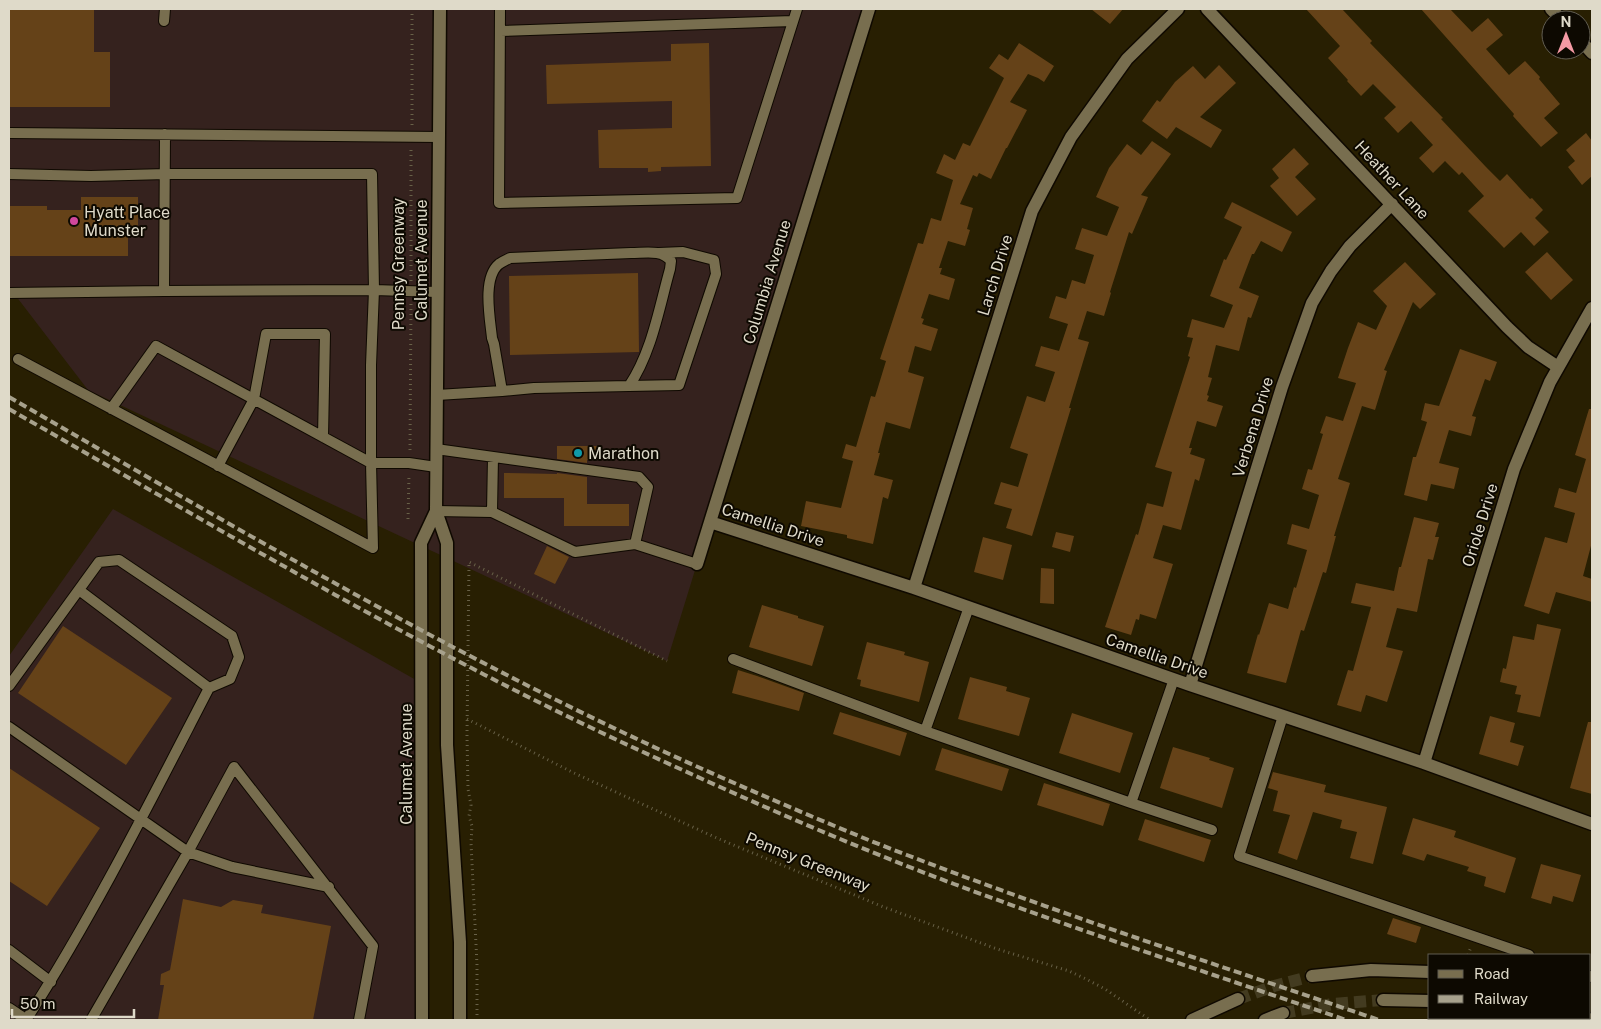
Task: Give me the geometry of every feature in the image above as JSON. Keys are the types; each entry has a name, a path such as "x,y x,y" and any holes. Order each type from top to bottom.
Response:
{"street":[{"name":"Calumet Avenue","path":"440,9 436,511 448,543 448,745 460,942 460,1020"},
{"name":"Columbia Avenue","path":"696,564 869,9"},
{"name":"Larch Drive","path":"914,588 1032,211 1070,137 1127,59 1178,9"},
{"name":"Heather Lane","path":"1207,9 1518,338 1558,367"},
{"name":"Verbena Drive","path":"1190,684 1282,387 1312,304 1321,286 1350,246 1392,204"},
{"name":"Oriole Drive","path":"1424,763 1514,469 1550,382 1592,308"},
{"name":"Calumet Avenue","path":"422,1020 421,542 436,511"},
{"name":"Camellia Drive","path":"710,522 914,588 1174,679 1424,763 1592,824"},
{"path":"1312,976 1370,970 1428,972"},
{"path":"1192,1020 1238,999"},
{"path":"1383,1000 1428,1001"},
{"path":"1265,1020 1283,1013"}],"lane":[{"path":"164,21 165,9"},
{"path":"500,9 499,203 737,198 797,9"},
{"path":"500,31 793,21"},
{"path":"9,133 439,137"},
{"path":"164,291 165,134"},
{"path":"9,174 91,176 372,174 374,290 371,365 371,463 373,548 18,359"},
{"path":"437,395 502,391 534,388 679,385 716,274 714,260 683,252 510,258 498,265 491,276 489,287 492,338 502,391"},
{"path":"629,386 639,372 654,329 670,270 671,261 666,255 656,253"},
{"path":"9,293 374,290 437,292"},
{"path":"218,466 254,399 266,334 325,334 323,437"},
{"path":"111,409 156,346 371,463 409,463 436,468"},
{"path":"436,449 639,477 648,487 635,544"},
{"path":"492,512 493,457"},
{"path":"436,511 492,512 574,552 635,544 696,564"},
{"path":"9,686 99,562 119,560 232,636 239,657 230,679 208,688 142,820 51,982 26,1020 9,1008"},
{"path":"79,590 208,688"},
{"path":"925,731 969,607"},
{"path":"733,659 925,731 1212,830"},
{"path":"1131,803 1174,679"},
{"path":"1283,716 1238,856 1525,954"},
{"path":"9,727 188,852 232,867 328,888"},
{"path":"91,1020 188,852 234,767 373,946 359,1020"},
{"path":"9,950 51,982"}],"path":[{"name":"Pennsy Greenway","path":"408,519 412,9"},
{"path":"477,1020 472,826 469,816 468,789 469,562 667,661"},
{"name":"Pennsy Greenway","path":"467,718 574,773 719,839 881,906 997,949 1069,971 1105,989 1150,1020"}],"shaded area":[{"path":"9,9 868,9 667,661 88,390 9,287"},
{"path":"113,509 416,680 416,1020 9,1020 9,656"}],"building":[{"path":"9,9 94,9 94,52 110,52 110,107 9,107"},
{"path":"1091,9 1123,9 1110,24"},
{"path":"1306,9 1342,9 1372,41 1370,43 1443,118 1441,119 1500,181 1507,174 1530,199 1532,198 1543,210 1535,218 1549,232 1534,246 1521,232 1504,248 1468,211 1484,196 1462,172 1459,175 1445,161 1433,173 1419,158 1433,145 1411,121 1398,133 1384,118 1396,107 1373,84 1361,96 1328,58 1340,46"},
{"path":"1421,9 1450,9 1472,32 1488,18 1503,35 1486,49 1509,75 1525,61 1540,77 1539,79 1560,104 1544,118 1558,133 1541,147"},
{"path":"709,43 711,166 661,167 661,171 648,172 648,168 599,168 598,130 672,128 672,101 547,104 546,65 671,61 671,44"},
{"path":"1019,43 1054,66 1044,82 1028,74 1010,102 1027,110 991,179 979,173 977,177 973,175 960,204 973,208 967,229 970,230 965,246 948,241 939,268 942,268 940,274 955,279 949,300 929,294 921,318 924,319 922,324 938,329 931,351 915,346 908,372 924,377 910,429 886,422 878,453 880,453 874,475 893,480 888,499 883,497 873,544 847,538 847,535 801,526 806,501 841,508 853,461 842,458 846,444 856,447 871,396 875,397 886,361 880,359 918,243 923,244 931,218 941,221 953,180 936,173 944,154 955,160 963,143 970,146 1004,78 989,68 999,54 1008,60"},
{"path":"1219,65 1236,83 1200,117 1222,130 1211,148 1176,127 1167,139 1142,121 1157,100 1160,102 1175,82 1193,66 1205,79"},
{"path":"1586,133 1592,141 1592,176 1582,185 1568,167 1575,161 1566,150"},
{"path":"1152,141 1171,154 1141,195 1148,197 1132,234 1129,232 1104,316 1087,311 1078,339 1089,342 1032,536 1006,528 1012,509 994,504 1001,482 1018,487 1028,454 1010,448 1027,396 1045,402 1055,372 1035,366 1041,346 1059,351 1068,324 1049,318 1056,296 1066,299 1072,280 1085,284 1094,255 1075,249 1082,228 1107,236 1119,207 1096,197 1109,168 1127,144 1141,155"},
{"path":"1294,148 1309,164 1295,177 1316,199 1297,216 1270,186 1279,178 1272,169"},
{"name":"Hyatt Place Munster","path":"81,197 138,197 138,232 128,232 128,256 9,256 9,206 47,206 47,210 81,210"},
{"path":"1232,202 1292,232 1282,252 1261,241 1254,254 1252,254 1239,288 1259,296 1251,318 1248,317 1239,351 1216,345 1208,377 1212,378 1207,401 1223,406 1216,427 1197,421 1189,448 1192,448 1190,454 1205,459 1199,481 1195,479 1181,530 1163,525 1153,558 1173,564 1156,619 1140,614 1139,620 1136,619 1131,635 1105,627 1136,534 1138,535 1147,503 1163,507 1172,472 1155,467 1190,357 1188,356 1193,338 1187,337 1192,319 1224,328 1233,305 1210,296 1224,259 1226,260 1242,227 1224,218"},
{"path":"1547,252 1573,280 1551,300 1525,272"},
{"path":"1405,262 1436,294 1420,309 1413,302 1384,370 1387,371 1375,410 1362,406 1338,479 1350,483 1334,536 1336,536 1326,573 1323,572 1304,631 1301,630 1286,683 1247,673 1269,603 1288,609 1294,587 1296,588 1307,550 1287,544 1292,524 1309,529 1319,495 1302,489 1308,469 1312,470 1323,434 1320,433 1326,416 1343,421 1356,383 1338,378 1348,348 1358,322 1376,330 1387,306 1373,291"},
{"path":"638,273 639,352 510,355 509,276"},
{"path":"1460,349 1497,362 1490,381 1485,379 1472,416 1476,417 1471,436 1449,430 1439,463 1459,468 1454,489 1431,484 1427,501 1404,495 1413,457 1416,457 1427,422 1421,420 1425,403 1439,406"},
{"path":"1589,409 1592,409 1592,542 1583,576 1592,579 1592,602 1556,592 1549,614 1524,606 1545,537 1567,543 1575,513 1554,507 1559,488 1576,493 1586,459 1575,455"},
{"name":"Marathon","path":"557,446 598,446 598,460 587,460 587,463 557,459"},
{"name":"Marathon","path":"504,473 557,473 587,477 587,504 629,504 629,526 564,526 564,498 504,498"},
{"path":"1414,517 1439,523 1435,537 1439,537 1433,560 1428,559 1417,612 1397,608 1386,647 1403,651 1387,702 1366,695 1361,712 1337,705 1348,670 1353,671 1371,607 1351,603 1356,583 1394,591"},
{"path":"1056,532 1074,536 1070,552 1052,547"},
{"path":"983,537 1012,545 1003,580 974,572"},
{"path":"547,546 569,557 555,584 534,574"},
{"path":"1041,568 1054,569 1054,604 1040,603"},
{"path":"762,605 824,626 812,666 749,647"},
{"path":"1537,624 1561,629 1540,717 1517,712 1521,695 1515,694 1517,686 1500,682 1503,668 1506,669 1513,636 1534,640"},
{"path":"63,626 172,698 126,765 18,693"},
{"path":"867,642 905,652 904,655 929,662 919,702 860,686 861,680 857,679"},
{"path":"738,670 804,693 799,711 732,693"},
{"path":"970,677 1007,687 1006,691 1030,698 1019,736 958,719"},
{"path":"840,712 907,733 900,756 833,734"},
{"path":"1072,713 1133,733 1120,773 1059,753"},
{"path":"1490,716 1515,723 1510,742 1524,746 1518,766 1479,754"},
{"path":"1588,722 1592,722 1592,794 1570,788"},
{"path":"1173,747 1210,758 1209,760 1234,768 1222,808 1160,788"},
{"path":"942,748 1009,769 1002,791 935,770"},
{"path":"9,768 100,828 47,906 9,881"},
{"path":"1273,772 1326,785 1324,792 1387,807 1373,864 1350,858 1357,832 1340,828 1342,820 1313,812 1297,860 1278,853 1290,815 1273,811 1278,791 1268,788"},
{"path":"1044,783 1110,804 1103,826 1037,805"},
{"path":"1413,818 1456,831 1454,837 1516,858 1505,893 1484,886 1486,877 1467,871 1469,867 1427,854 1424,861 1402,854"},
{"path":"1145,819 1211,840 1204,862 1138,840"},
{"path":"1541,864 1581,875 1573,902 1553,896 1551,904 1531,898"},
{"path":"183,899 221,907 233,900 263,905 261,913 331,926 313,1020 158,1020 164,985 160,985 161,974 170,970"},
{"path":"1393,918 1421,927 1416,943 1387,934"}],"tunnel":[{"path":"1238,999 1274,986 1312,976"},
{"path":"1283,1013 1333,1004 1383,1000"}],"railway":[{"path":"9,397 361,598 451,646 632,737 871,841 997,889 1379,1020"},
{"path":"9,409 247,546 408,634 489,677 654,757 802,823 954,884 1346,1020"}],"place":[{"name":"Hyatt Place Munster","path":"74,221"},
{"name":"Marathon","path":"578,453"}]}
